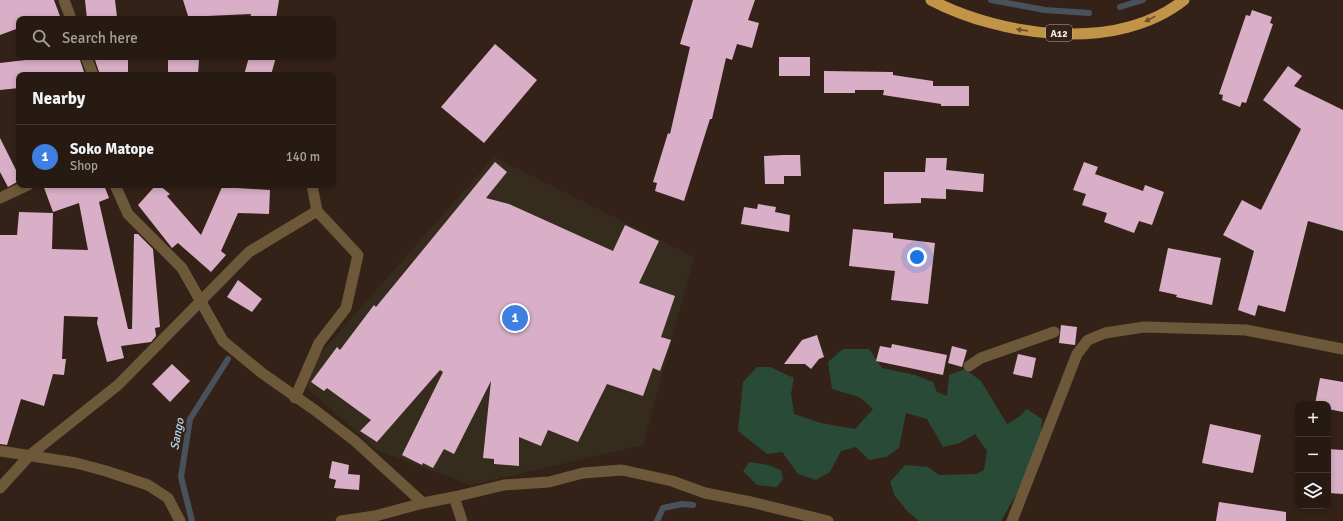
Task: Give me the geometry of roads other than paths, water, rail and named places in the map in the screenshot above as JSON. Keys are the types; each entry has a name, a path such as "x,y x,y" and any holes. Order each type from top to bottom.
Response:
{"highway":[{"name":"A12","path":"931,0 984,22 1051,34 1098,33 1144,22 1184,0"}],"street":[{"path":"64,0 70,16"},
{"path":"87,60 92,72"},
{"path":"0,198 22,188"},
{"path":"115,188 128,214 182,268 223,341 262,373 355,441 423,503"},
{"path":"295,398 319,343 346,308 358,255 317,211 313,188"},
{"path":"0,488 30,455 64,430 118,385 249,252 317,211"},
{"path":"1012,521 1077,354 1088,340 1105,333 1144,327 1246,330 1343,349"},
{"path":"969,366 981,358 1054,332"},
{"path":"0,451 76,463 148,485 168,498 180,521"},
{"path":"341,521 376,516 423,503 504,485 549,482 583,473 622,470 672,481 705,493 751,502 828,521"},
{"path":"454,497 462,521"}],"waterway":[{"path":"991,0 1045,10 1089,13"},
{"path":"1120,7 1143,0"},
{"name":"Sango","path":"192,521 181,477 190,419 228,359"},
{"path":"657,521 663,508 682,504 693,505"}],"place":[{"name":"Soko Matope","path":"515,318"}]}
